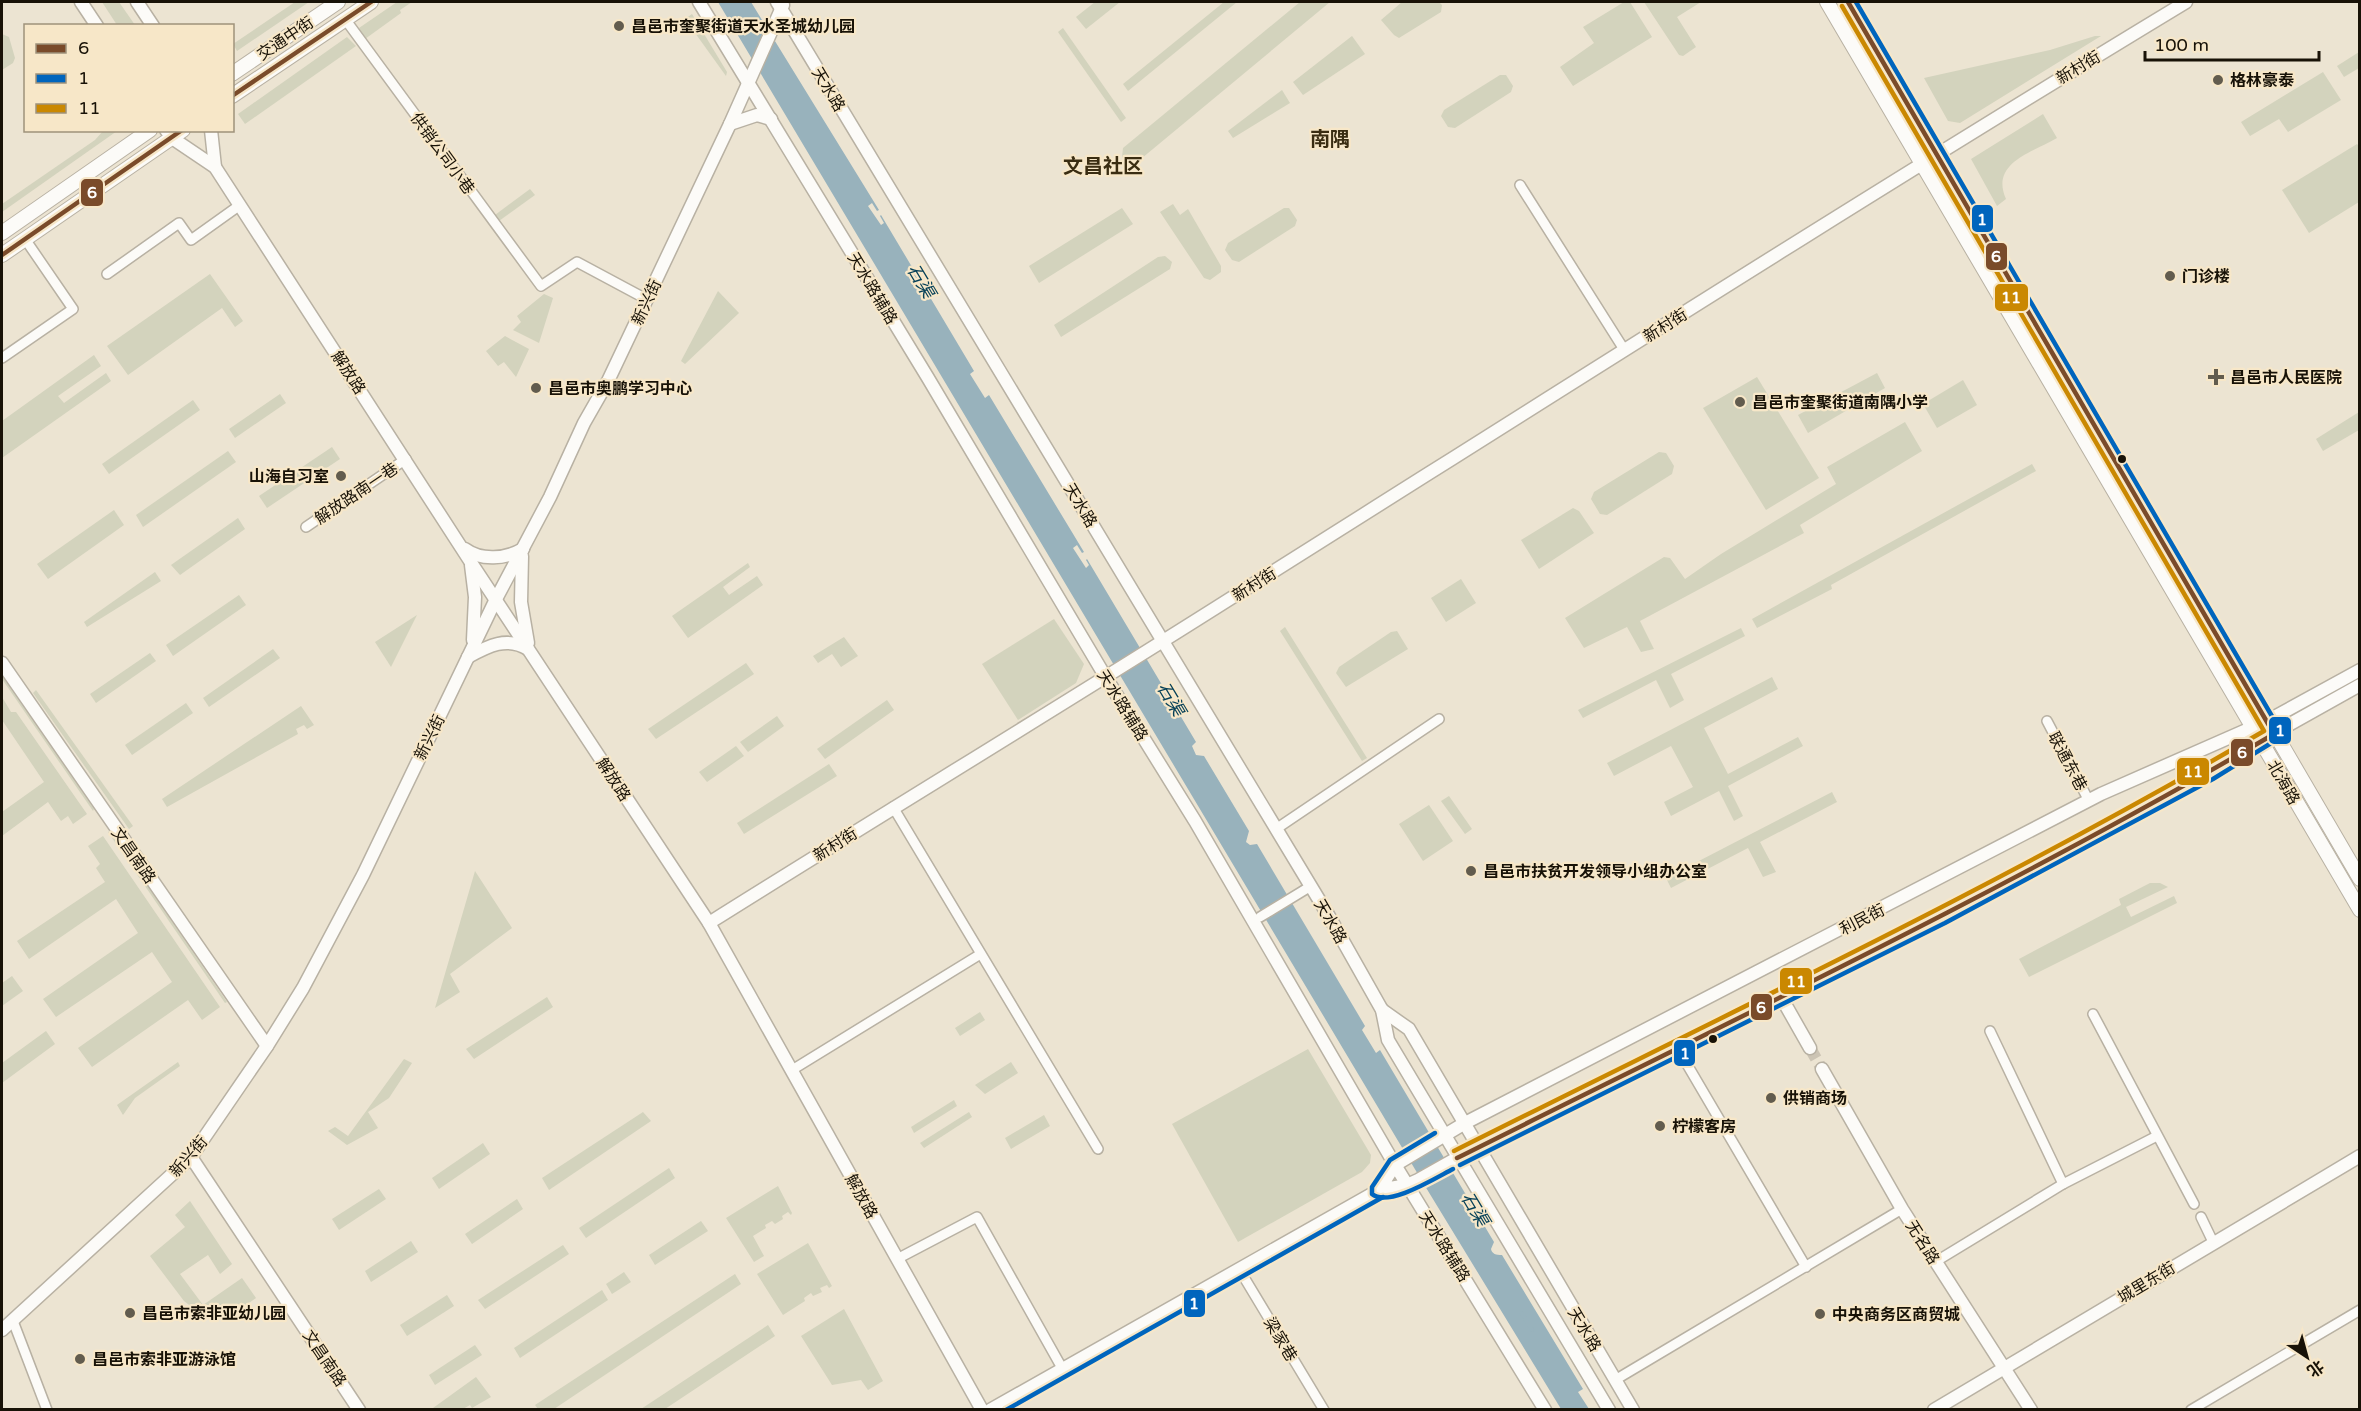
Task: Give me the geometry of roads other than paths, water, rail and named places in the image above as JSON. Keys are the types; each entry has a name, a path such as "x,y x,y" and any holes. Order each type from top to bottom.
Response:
{"main road":[{"name":"交通中街","path":"234,73 338,2"},
{"name":"交通中街","path":"234,95 371,2"},
{"name":"北海路","path":"1827,2 2251,728 2360,910"},
{"name":"北海路","path":"1848,2 2360,879"},
{"path":"2,232 147,132"},
{"path":"2,255 174,133"}],"street":[{"path":"81,2 96,24"},
{"path":"137,2 152,24"},
{"name":"天水路辅路","path":"699,2 1110,674 1413,1183 1545,1410"},
{"name":"新村街","path":"709,923 1163,642 1922,164 1936,153 2186,2"},
{"name":"新兴街","path":"2,1330 191,1157 267,1046 303,988 363,874 496,599 550,497 584,423 608,381 648,300 688,208 773,30 781,4"},
{"name":"天水路","path":"781,4 1311,886 1382,1010 1388,1040 1453,1160 1609,1410"},
{"name":"供销公司小巷","path":"345,19 541,286 577,262 648,300"},
{"path":"730,124 757,116 771,119"},
{"name":"解放路","path":"211,132 215,167"},
{"name":"解放路","path":"174,133 215,167 464,548 470,561 709,923 982,1410"},
{"path":"1520,185 1624,351"},
{"path":"107,273 179,223 191,240 240,205"},
{"path":"2,358 73,309 25,239"},
{"name":"解放路南一巷","path":"306,527 406,459"},
{"path":"464,548 472,554 489,557 514,554 523,549"},
{"path":"523,549 521,603 530,650"},
{"path":"470,561 475,597 475,625 470,653 505,642 519,644 530,650"},
{"name":"文昌南路","path":"2,663 267,1046"},
{"name":"利民街","path":"990,1410 1379,1190 1413,1183 1453,1160 1941,916 2210,772 2260,741 2271,727 2360,669"},
{"name":"利民街","path":"1379,1190 1400,1162 1465,1123 2089,801 2251,728 2271,727 2360,686"},
{"path":"1276,829 1439,718"},
{"name":"联通东巷","path":"2048,721 2089,801"},
{"path":"893,807 979,955 1098,1149"},
{"path":"1260,917 1311,886"},
{"path":"792,1070 979,955"},
{"path":"1781,997 1810,1048"},
{"name":"天水路","path":"1382,1010 1409,1029 1633,1410"},
{"path":"2093,1014 2194,1204"},
{"path":"1990,1031 2063,1184"},
{"path":"1678,1049 1806,1267"},
{"name":"无名路","path":"1822,1069 1902,1209 2031,1410"},
{"path":"1935,1262 2063,1184 2157,1136"},
{"name":"城里东街","path":"1934,1410 2360,1155"},
{"name":"文昌南路","path":"191,1157 359,1410"},
{"path":"1615,1380 1902,1209"},
{"path":"897,1259 977,1217 1062,1368"},
{"path":"2200,1217 2214,1242"},
{"name":"梁家巷","path":"1239,1269 1324,1410"},
{"path":"2191,1410 2360,1310"},
{"path":"13,1321 47,1410"}],"water":[{"path":"718,2 751,2 879,210 877,211 872,203 868,206 881,225 884,223 881,215 974,371 970,374 985,398 989,395 1084,552 1082,553 1077,545 1073,548 1086,568 1089,565 1087,559 1196,742 1192,746 1196,755 1204,756 1249,831 1246,842 1250,845 1257,844 1365,1026 1362,1030 1376,1053 1380,1050 1494,1242 1492,1252 1502,1255 1583,1389 1578,1392 1589,1409 1561,1409 1425,1186"}],"waterway":[{"name":"石渠","path":"1522,1313 1532,1330"}],"tunnel":[{"path":"1810,1048 1822,1069"}],"place":[{"name":"昌邑市奎聚街道天水圣城幼儿园","path":"619,26"},
{"name":"格林豪泰","path":"2218,80"},
{"name":"门诊楼","path":"2170,276"},
{"name":"昌邑市人民医院","path":"2216,377"},
{"name":"昌邑市奥鹏学习中心","path":"536,388"},
{"name":"昌邑市奎聚街道南隅小学","path":"1740,402"},
{"name":"山海自习室","path":"341,476"},
{"name":"昌邑市扶贫开发领导小组办公室","path":"1471,871"},
{"name":"供销商场","path":"1771,1098"},
{"name":"柠檬客房","path":"1660,1126"},
{"name":"昌邑市索非亚幼儿园","path":"130,1313"},
{"name":"中央商务区商贸城","path":"1820,1314"},
{"name":"昌邑市索非亚游泳馆","path":"80,1359"}],"district":[{"name":"南隅","path":"1330,139"},
{"name":"文昌社区","path":"1103,166"}]}
